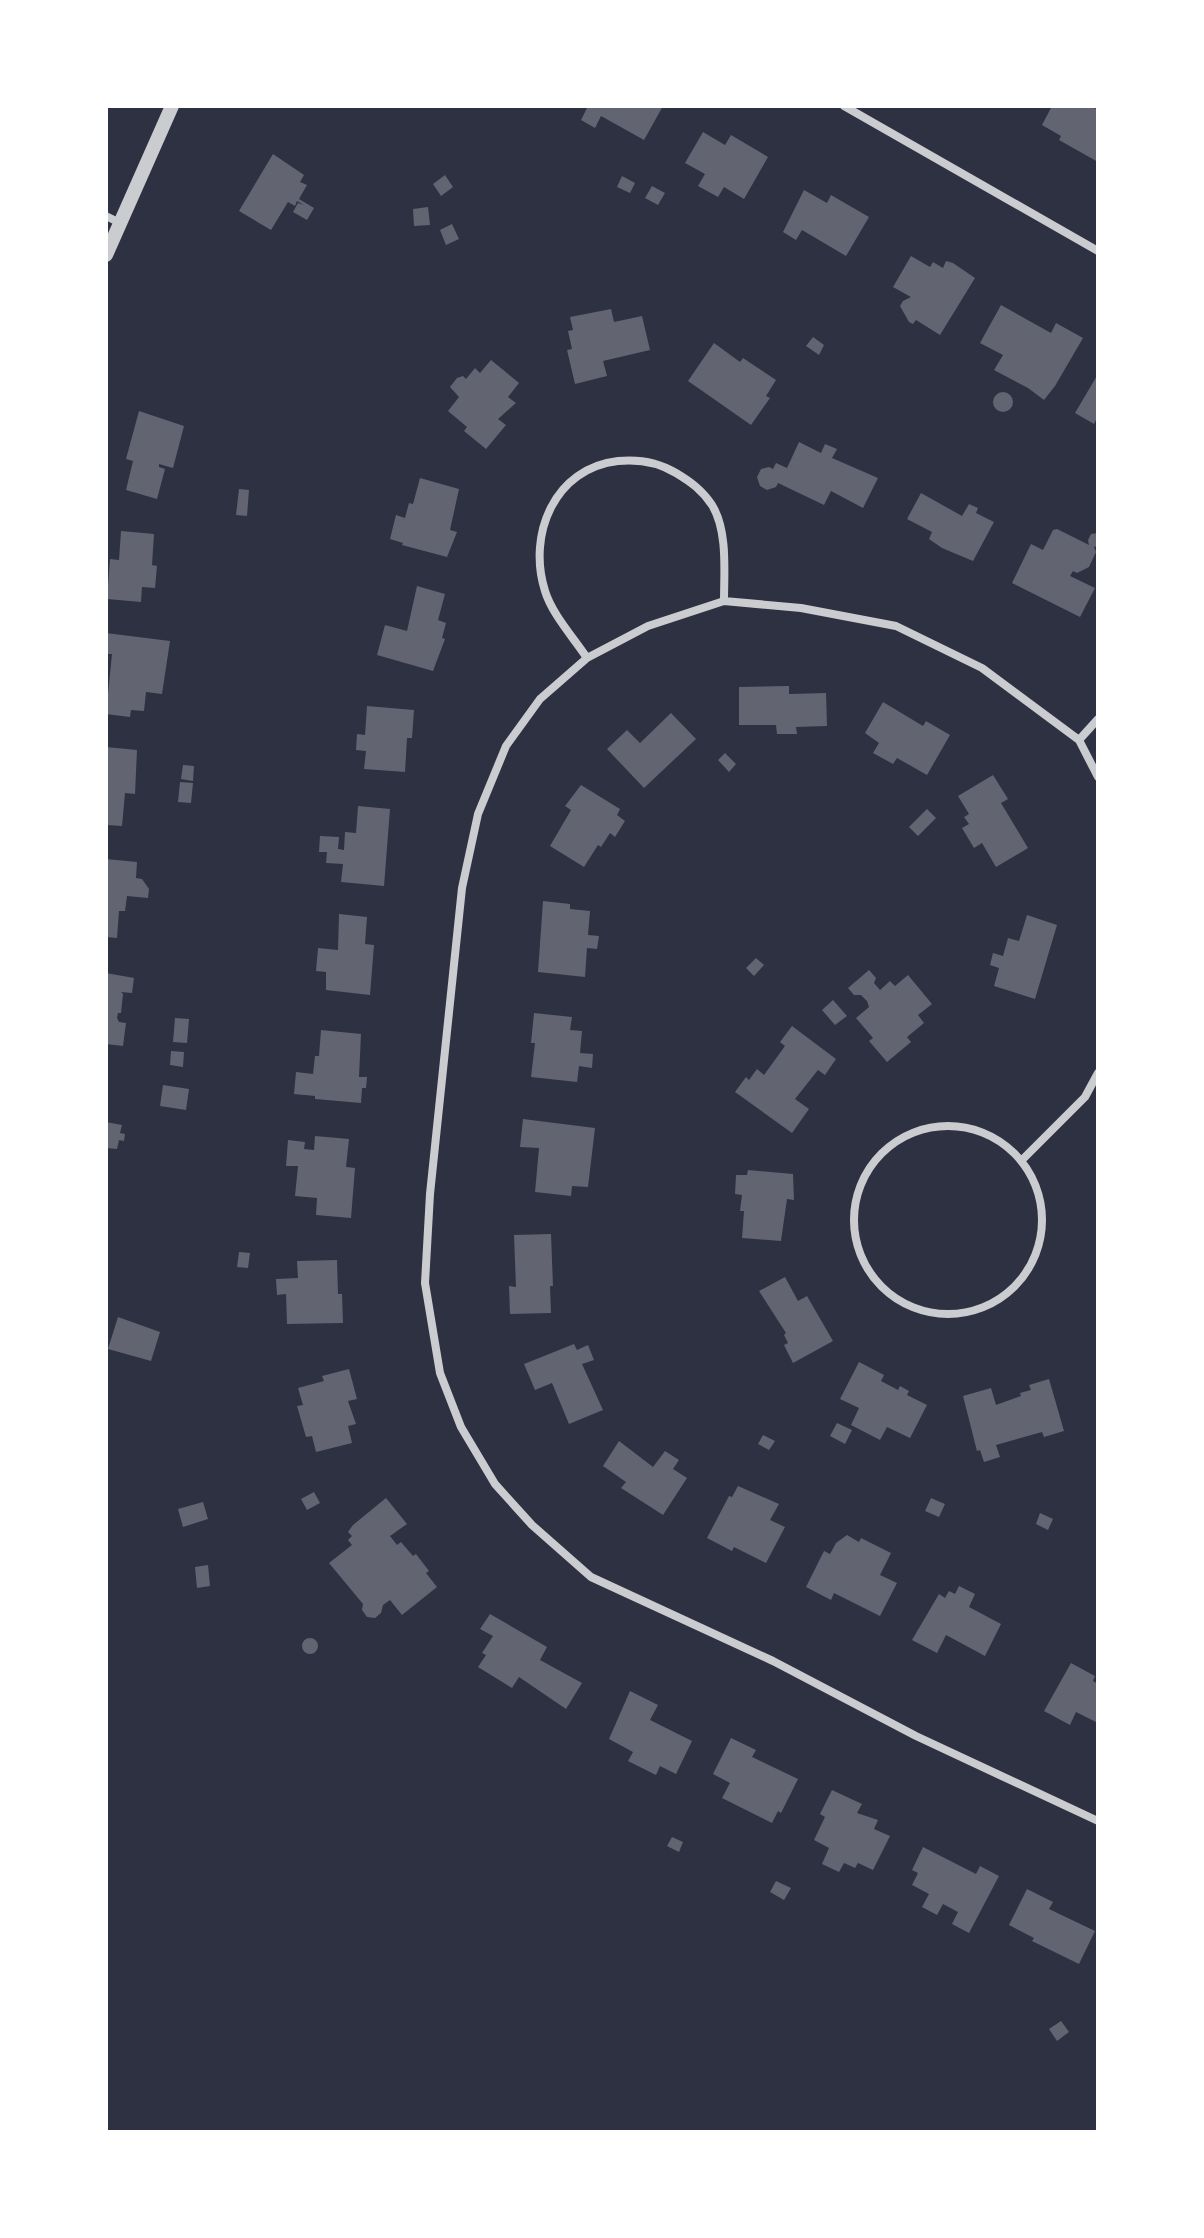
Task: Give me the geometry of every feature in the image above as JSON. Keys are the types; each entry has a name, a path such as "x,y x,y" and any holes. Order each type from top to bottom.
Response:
{"street":[{"path":"106,255 172,106"},
{"path":"844,106 1098,251"},
{"path":"106,216 120,223"},
{"path":"587,658 545,593 540,566 543,531 555,497 577,475 598,463 636,459 667,468 697,486 714,508 721,535 724,601"},
{"path":"1098,777 1079,740 982,668 896,626 801,608 724,601 648,626 587,658 540,699 506,746 478,814 462,888 430,1194 425,1283 440,1373 461,1427 495,1484 532,1525 591,1577 773,1661 916,1736 1098,1821"},
{"path":"1079,740 1098,719"},
{"path":"1022,1160 1085,1097 1098,1073"},
{"path":"948,1124 989,1134 1022,1160 1041,1198 1041,1241 1022,1280 989,1306 948,1315 906,1305 873,1279 855,1240 855,1198 873,1160 884,1151 906,1134 948,1124"}],"building":[{"path":"584,106 663,106 644,140 601,116 595,128 581,120 587,108"},
{"path":"1052,106 1091,106 1098,110 1098,162 1059,140 1061,136 1042,125"},
{"path":"703,132 725,145 731,135 768,157 744,199 724,187 718,197 698,186 705,174 685,163"},
{"path":"273,154 304,175 300,182 307,185 299,199 314,208 307,220 293,212 298,203 304,205 297,201 295,206 288,202 271,230 239,211"},
{"path":"445,175 453,187 441,196 433,184"},
{"path":"622,176 635,183 630,193 617,187"},
{"path":"652,186 665,193 658,205 645,198"},
{"path":"804,190 827,203 831,195 869,217 846,256 802,230 796,240 783,232"},
{"path":"428,207 430,225 414,226 413,209"},
{"path":"452,224 459,239 446,245 440,230"},
{"path":"911,256 930,267 933,262 943,268 946,261 953,263 975,278 940,335 916,320 913,324 909,322 900,306 911,297 893,287"},
{"path":"1001,305 1051,333 1056,323 1083,338 1044,400 994,370 1003,355 980,343"},
{"path":"611,309 614,322 642,316 650,350 603,361 607,376 575,384 567,350 572,349 568,331 573,330 570,317"},
{"path":"813,337 824,345 819,355 806,346"},
{"path":"714,343 740,362 743,358 776,380 766,396 770,398 751,425 688,381"},
{"path":"491,360 519,383 508,397 516,403 498,419 506,425 486,449 464,431 467,427 448,411 459,397 450,387 457,378 463,376 466,379 475,368 480,373"},
{"path":"1098,374 1098,416 1094,424 1075,413"},
{"path":"1003,392 1010,395 1013,402 1010,409 1003,412 996,409 993,402 996,395"},
{"path":"139,411 184,426 173,468 159,464 165,469 157,499 126,490 133,461 126,459"},
{"path":"799,442 821,453 825,444 837,449 832,458 878,478 863,508 831,491 824,505 778,483 767,490 760,486 757,477 761,469 773,469 776,463 787,468"},
{"path":"420,478 459,489 450,530 457,532 447,557 390,539 396,515 405,518 409,503 413,504"},
{"path":"239,489 249,490 247,516 236,515"},
{"path":"921,493 962,516 969,504 978,508 976,513 994,522 973,561 942,548 929,539 932,532 907,519"},
{"path":"1057,529 1089,545 1091,534 1098,533 1098,546 1094,547 1096,552 1089,567 1077,573 1073,571 1070,576 1095,588 1080,617 1012,583 1031,544 1043,550 1053,530"},
{"path":"121,531 154,534 152,565 157,566 155,588 142,587 141,602 107,599 110,559 119,560"},
{"path":"417,586 445,594 438,620 446,623 442,638 445,639 433,671 377,655 385,625 407,631"},
{"path":"106,633 170,641 162,694 146,692 144,711 131,710 130,717 106,714 112,654 106,654"},
{"path":"789,686 789,694 826,693 827,726 796,727 797,734 777,734 776,725 739,725 739,687"},
{"path":"883,702 923,726 926,721 950,735 927,775 897,758 893,764 873,753 879,743 865,733"},
{"path":"367,706 414,710 412,738 407,738 405,772 364,769 366,751 356,750 357,734 365,735"},
{"path":"671,713 696,739 644,788 607,749 627,730 640,743"},
{"path":"106,747 137,750 135,794 125,793 122,826 106,825"},
{"path":"725,753 736,764 729,772 718,760"},
{"path":"183,765 194,766 193,781 181,779"},
{"path":"993,775 1008,799 1001,803 1028,848 996,867 982,843 974,848 962,828 969,824 964,817 969,814 958,796"},
{"path":"180,782 193,783 191,803 178,802"},
{"path":"581,785 620,809 617,815 625,821 615,837 610,833 601,847 598,845 584,867 550,846 571,810 565,806"},
{"path":"358,806 390,809 384,886 341,882 343,864 326,863 327,852 319,852 320,836 339,837 338,849 344,850 345,832 356,833"},
{"path":"927,809 936,818 918,836 909,827"},
{"path":"106,859 137,862 136,878 142,879 149,889 148,898 127,896 125,911 119,911 117,938 106,937"},
{"path":"543,901 570,904 570,909 590,911 588,935 599,936 597,949 587,948 585,977 538,972"},
{"path":"339,914 367,917 365,944 374,945 370,995 326,990 326,972 316,971 318,948 338,950"},
{"path":"1027,915 1057,925 1035,999 994,986 999,968 990,965 993,953 1003,956 1008,938 1019,941"},
{"path":"756,958 764,965 754,976 746,968"},
{"path":"869,970 880,990 890,981 895,986 908,975 932,1004 918,1015 924,1023 907,1037 911,1042 887,1062 869,1041 873,1038 856,1018 869,1007 867,1001 848,988"},
{"path":"106,973 134,978 132,993 121,992 121,1013 117,1018 119,1022 126,1023 123,1046 106,1044"},
{"path":"833,1000 847,1016 835,1025 822,1010"},
{"path":"534,1013 572,1017 570,1030 582,1031 580,1053 593,1054 592,1068 579,1066 577,1082 531,1077 535,1043 531,1043"},
{"path":"175,1018 189,1019 187,1043 173,1042"},
{"path":"792,1026 836,1059 825,1075 818,1070 795,1099 809,1109 792,1133 735,1092 746,1077 749,1080 757,1069 764,1075 785,1046 780,1042"},
{"path":"321,1030 361,1034 359,1077 367,1077 361,1103 294,1094 296,1072 313,1074 315,1056 319,1056"},
{"path":"171,1051 184,1052 183,1067 170,1065"},
{"path":"163,1085 189,1089 186,1110 160,1106"},
{"path":"523,1119 595,1128 588,1187 572,1186 571,1196 535,1192 539,1148 520,1147"},
{"path":"106,1122 122,1125 120,1133 125,1134 124,1141 119,1140 117,1149 106,1148"},
{"path":"315,1136 349,1139 346,1167 355,1168 351,1218 316,1215 317,1198 295,1196 298,1166 286,1166 288,1140 305,1142 304,1149 314,1150"},
{"path":"748,1170 793,1174 794,1200 787,1199 781,1241 742,1238 744,1211 740,1211 742,1195 735,1194 736,1175 747,1175"},
{"path":"551,1234 551,1313 510,1314 509,1286 516,1287 514,1235"},
{"path":"239,1252 250,1253 248,1268 237,1267"},
{"path":"337,1260 343,1323 287,1324 286,1294 277,1295 276,1279 298,1278 297,1261"},
{"path":"785,1277 798,1301 807,1296 833,1341 793,1363 784,1345 788,1343 786,1333 759,1291"},
{"path":"118,1317 160,1332 151,1361 108,1349"},
{"path":"574,1344 577,1350 588,1345 594,1360 582,1364 603,1410 569,1424 552,1383 535,1390 524,1364"},
{"path":"859,1362 884,1375 881,1381 898,1390 900,1386 909,1391 907,1395 927,1405 910,1438 887,1427 880,1440 851,1425 859,1408 840,1399"},
{"path":"349,1369 357,1399 348,1401 356,1424 348,1426 352,1443 316,1452 312,1436 306,1437 297,1406 303,1405 298,1388 324,1381 322,1376"},
{"path":"1049,1379 1064,1431 1044,1437 1042,1432 996,1445 1000,1457 984,1462 980,1450 977,1451 963,1396 991,1388 996,1405 1031,1390 1029,1385"},
{"path":"837,1423 852,1430 845,1444 830,1436"},
{"path":"763,1435 775,1441 769,1450 758,1444"},
{"path":"619,1441 653,1467 665,1451 679,1460 673,1469 687,1478 663,1515 621,1488 626,1482 603,1466"},
{"path":"738,1486 779,1504 770,1520 785,1527 766,1563 707,1538 729,1496 732,1497"},
{"path":"314,1492 320,1503 307,1510 301,1499"},
{"path":"386,1498 407,1524 390,1536 397,1545 401,1542 413,1556 416,1554 437,1587 402,1615 390,1600 375,1618 367,1617 362,1610 363,1604 329,1563 352,1545 348,1540 352,1536 348,1532 353,1525"},
{"path":"931,1498 945,1504 939,1517 925,1511"},
{"path":"203,1502 208,1519 183,1527 178,1509"},
{"path":"1040,1513 1053,1519 1048,1530 1036,1524"},
{"path":"847,1535 859,1542 861,1538 891,1553 880,1575 897,1583 880,1616 834,1593 831,1600 806,1587 824,1551 830,1554 836,1543"},
{"path":"208,1565 210,1586 197,1588 195,1567"},
{"path":"959,1586 975,1594 969,1607 1001,1624 985,1656 946,1635 937,1653 912,1640 939,1594 945,1598 949,1591 955,1594"},
{"path":"490,1614 547,1647 540,1660 582,1683 566,1709 519,1677 512,1688 478,1667 486,1655 482,1653 493,1636 480,1629"},
{"path":"307,1638 313,1638 318,1646 316,1652 307,1654 302,1649 302,1643"},
{"path":"1071,1663 1095,1676 1093,1681 1098,1684 1098,1723 1076,1712 1070,1725 1044,1711"},
{"path":"630,1691 658,1705 650,1720 692,1741 676,1774 660,1766 656,1775 628,1761 633,1752 609,1739"},
{"path":"731,1738 756,1750 752,1757 798,1779 781,1813 778,1811 772,1823 722,1798 730,1783 713,1774"},
{"path":"832,1790 862,1804 857,1813 878,1820 874,1829 890,1836 873,1870 858,1863 855,1868 844,1863 839,1872 822,1864 829,1848 814,1840 825,1817 820,1814"},
{"path":"672,1837 683,1842 679,1852 667,1846"},
{"path":"923,1847 976,1874 980,1866 999,1876 969,1933 952,1924 958,1912 943,1904 937,1915 922,1907 929,1894 912,1885 918,1873 912,1870"},
{"path":"776,1881 791,1888 784,1900 770,1892"},
{"path":"1027,1889 1053,1902 1049,1909 1095,1931 1079,1964 1032,1941 1034,1938 1009,1925"},
{"path":"1061,2021 1069,2032 1057,2041 1049,2029"}]}
